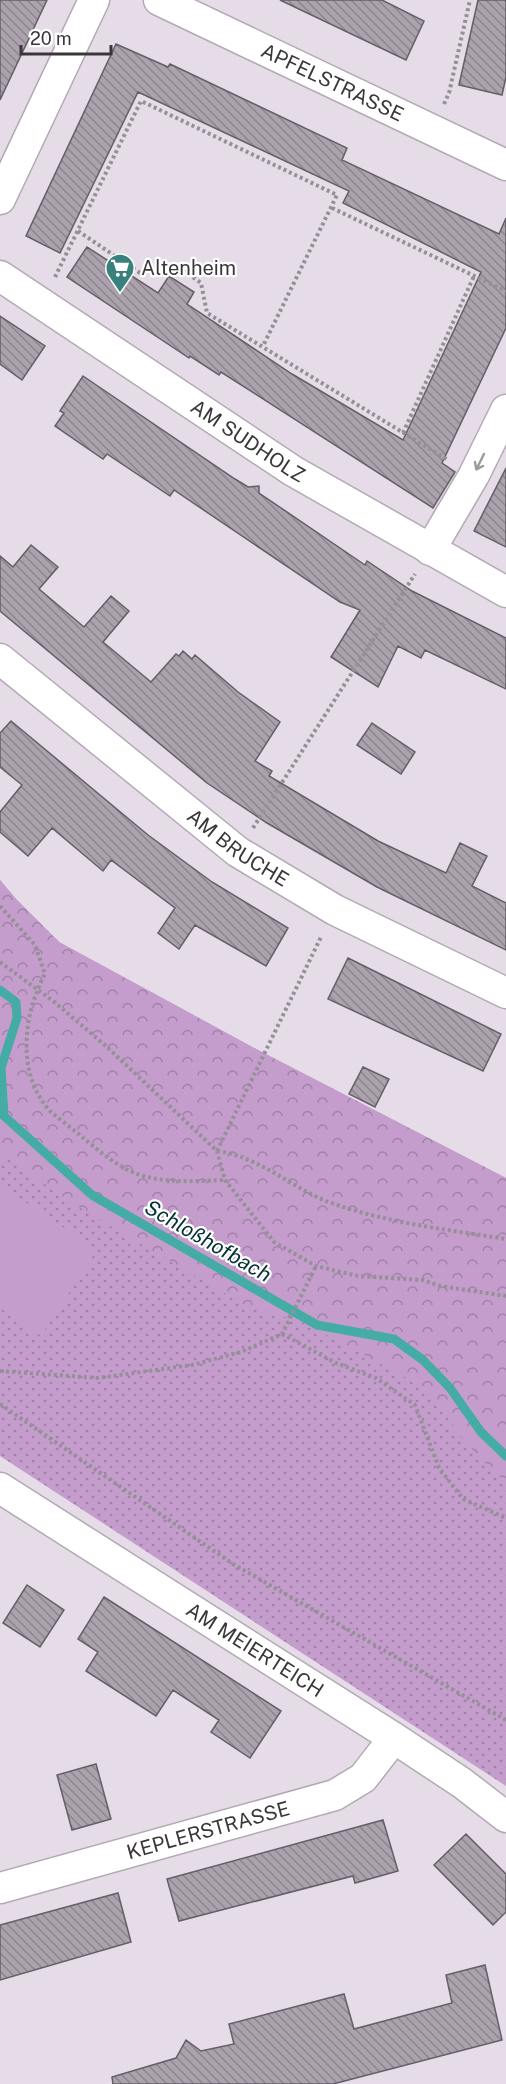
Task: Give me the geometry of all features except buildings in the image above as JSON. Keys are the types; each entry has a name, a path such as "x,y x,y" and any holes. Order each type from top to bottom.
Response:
{"street":[{"path":"0,199 94,0"},
{"name":"APFELSTRASSE","path":"159,0 506,165"},
{"name":"AM SUDHOLZ","path":"0,276 293,471 506,592"},
{"path":"430,550 474,475 506,410"},
{"name":"AM BRUCHE","path":"0,659 238,852 335,909 506,993"},
{"name":"AM MEIERTEICH","path":"0,1488 394,1738 506,1817"},
{"name":"KEPLERSTRASSE","path":"0,1888 335,1795 363,1778 394,1738"}],"path":[{"path":"431,129 449,93 470,0"},
{"path":"38,301 55,277 141,101 338,195 263,346"},
{"path":"332,208 506,291"},
{"path":"78,231 141,273 177,267 201,283 207,313 474,475"},
{"path":"403,433 474,276"},
{"path":"238,852 430,550"},
{"path":"0,906 35,945 45,974 37,989 25,1044 33,1085 50,1110 97,1149 133,1172 166,1181 225,1180"},
{"path":"335,909 217,1151 225,1180 274,1242 316,1266 358,1276 423,1280 440,1286 506,1296"},
{"path":"0,962 37,989 106,1046 217,1151 253,1160 332,1204 396,1220 506,1239"},
{"path":"0,1371 98,1378 192,1365 241,1353 282,1334 316,1266"},
{"path":"282,1334 336,1363 376,1378 415,1404 439,1468 463,1498 506,1518"},
{"path":"0,1404 233,1564 506,1720"}],"green space":[{"path":"0,880 59,942 258,1050 506,1178 506,1786 0,1456"},
{"path":"0,880 59,942 258,1050 506,1178 506,1481 494,1473 461,1437 432,1396 405,1377 304,1323 245,1305 88,1213 0,1154"},
{"path":"0,1185 97,1250 41,1336 0,1308"}],"waterway":[{"name":"Schloßhofbach","path":"0,990 16,1002 17,1018 1,1068 4,1116 92,1195 317,1325 394,1339 423,1360 450,1388 481,1432 506,1456"}],"place":[{"name":"Altenheim","path":"120,294"}]}
